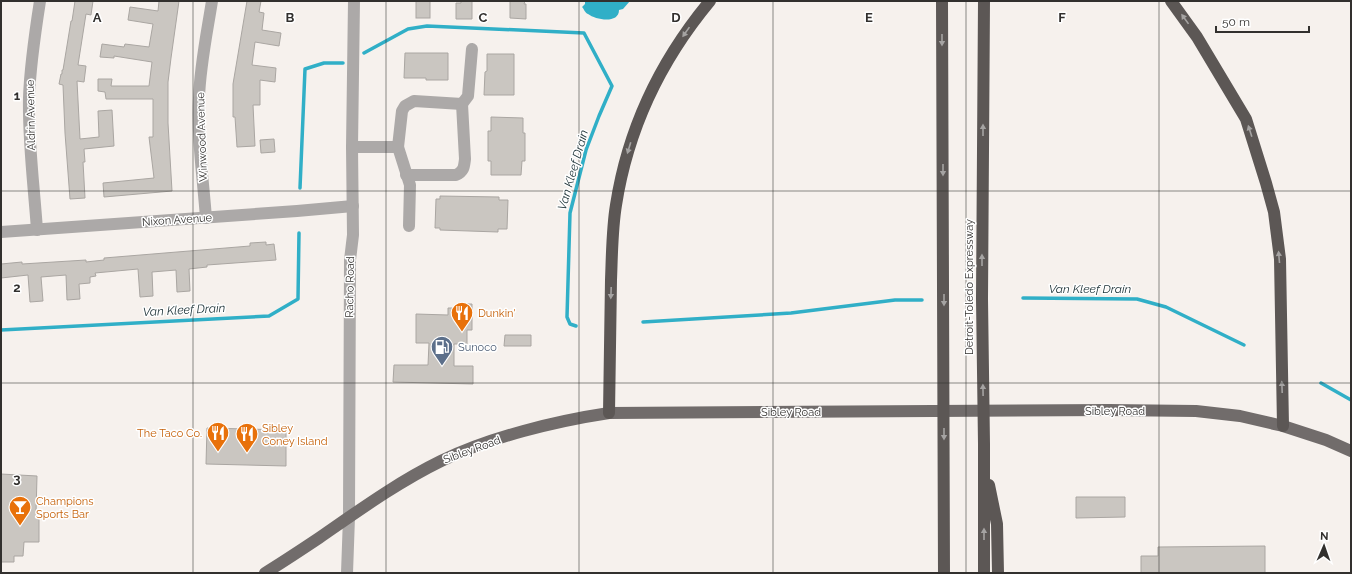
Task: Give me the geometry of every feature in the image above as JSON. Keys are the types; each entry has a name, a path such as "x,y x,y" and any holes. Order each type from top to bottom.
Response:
{"highway":[{"path":"610,413 612,237 616,206 624,168 640,116 657,80 676,46 710,1"},
{"path":"942,1 944,573"},
{"name":"Detroit-Toledo Expressway","path":"984,1 982,299 984,573"},
{"path":"1171,1 1197,37 1246,119 1274,212 1280,259 1283,426"},
{"path":"984,460 997,524 998,573"}],"main road":[{"name":"Sibley Road","path":"265,573 423,470 458,453 532,430 578,418 610,413 1196,411 1240,416 1283,426 1326,440 1351,451"}],"street":[{"name":"Aldrin Avenue","path":"37,230 30,135 29,98 32,54 40,1"},
{"name":"Winwood Avenue","path":"206,218 199,124 199,98 212,1"},
{"name":"Racho Road","path":"347,573 349,517 350,260 353,235 352,147 354,1"},
{"path":"406,175 456,175 463,170 465,159 462,104 468,96 472,49"},
{"path":"409,226 410,185 398,147 402,111 405,106 414,101 462,104"},
{"path":"352,147 398,147"},
{"name":"Nixon Avenue","path":"1,232 353,206"}],"water":[{"path":"585,1 630,1 623,9 619,10 615,17 606,20 596,18 586,13 582,7 585,4"}],"building":[{"path":"75,1 93,1 91,15 86,14 78,65 86,66 84,82 77,81 80,139 99,137 98,111 112,110 114,146 84,149 85,162 83,162 85,198 70,199 63,85 59,84 63,70"},
{"path":"159,1 179,1 168,82 168,123 172,191 104,197 103,183 154,178 149,137 153,137 153,99 106,99 105,92 98,91 98,79 112,79 111,86 149,86 152,62 114,56 114,58 100,57 102,44 124,47 125,44 149,47 153,24 128,20 130,7 158,11"},
{"path":"247,1 261,1 259,12 264,13 262,30 281,33 279,46 255,42 252,65 276,68 275,82 260,80 260,105 253,105 255,146 237,147 235,117 233,117 233,84"},
{"path":"416,1 430,1 430,18 416,18"},
{"path":"461,1 472,1 472,19 456,19 456,3 461,3"},
{"path":"510,1 525,1 526,19 510,18"},
{"path":"405,53 448,53 448,80 404,78"},
{"path":"487,54 514,54 514,95 484,95 485,72 487,71"},
{"path":"491,117 523,118 523,133 525,133 525,161 522,161 521,175 491,175 491,161 488,161 488,131 491,131"},
{"path":"274,139 275,152 261,153 260,140"},
{"path":"440,196 499,197 499,200 508,200 507,229 498,229 498,232 440,230 440,228 435,228 436,199 440,199"},
{"path":"266,242 266,245 274,244 276,260 207,265 207,267 189,269 190,291 177,292 176,270 152,272 153,296 140,297 138,269 95,273 96,276 90,277 90,283 79,284 80,299 67,300 66,275 41,277 43,301 30,302 28,275 1,278 1,264 86,260 86,262 104,260 104,258 250,246 250,243"},
{"path":"462,304 472,304 472,330 467,330 467,344 454,344 454,366 473,366 473,384 393,382 394,365 428,365 429,343 416,343 416,314 448,315 448,308 462,308"},
{"path":"505,335 531,335 531,346 504,346"},
{"path":"207,428 286,430 286,466 206,464"},
{"name":"Champions Sports Bar","path":"1,474 37,476 36,513 39,513 39,542 24,542 23,556 14,556 14,562 1,562"},
{"path":"1076,497 1125,497 1125,517 1076,518"},
{"path":"1265,546 1265,573 1141,573 1141,556 1158,556 1158,547"}],"waterway":[{"name":"Van Kleef Drain","path":"364,53 408,29 427,26 584,33 612,86 586,150 570,213 567,317 570,324 576,326"},
{"name":"Van Kleef Drain","path":"300,188 305,69 324,63 343,63"},
{"name":"Van Kleef Drain","path":"1,330 269,316 298,299 299,233"},
{"name":"Van Kleef Drain","path":"1023,298 1137,299 1166,307 1244,345"},
{"name":"Van Kleef Drain","path":"643,322 791,313 895,300 922,300"},
{"name":"Van Kleef Drain","path":"1321,383 1351,400"}],"place":[{"name":"Dunkin'","path":"462,332"},
{"name":"Sunoco","path":"442,366"},
{"name":"The Taco Co.","path":"218,452"},
{"name":"Sibley Coney Island","path":"247,454"},
{"name":"Champions Sports Bar","path":"20,526"}]}
